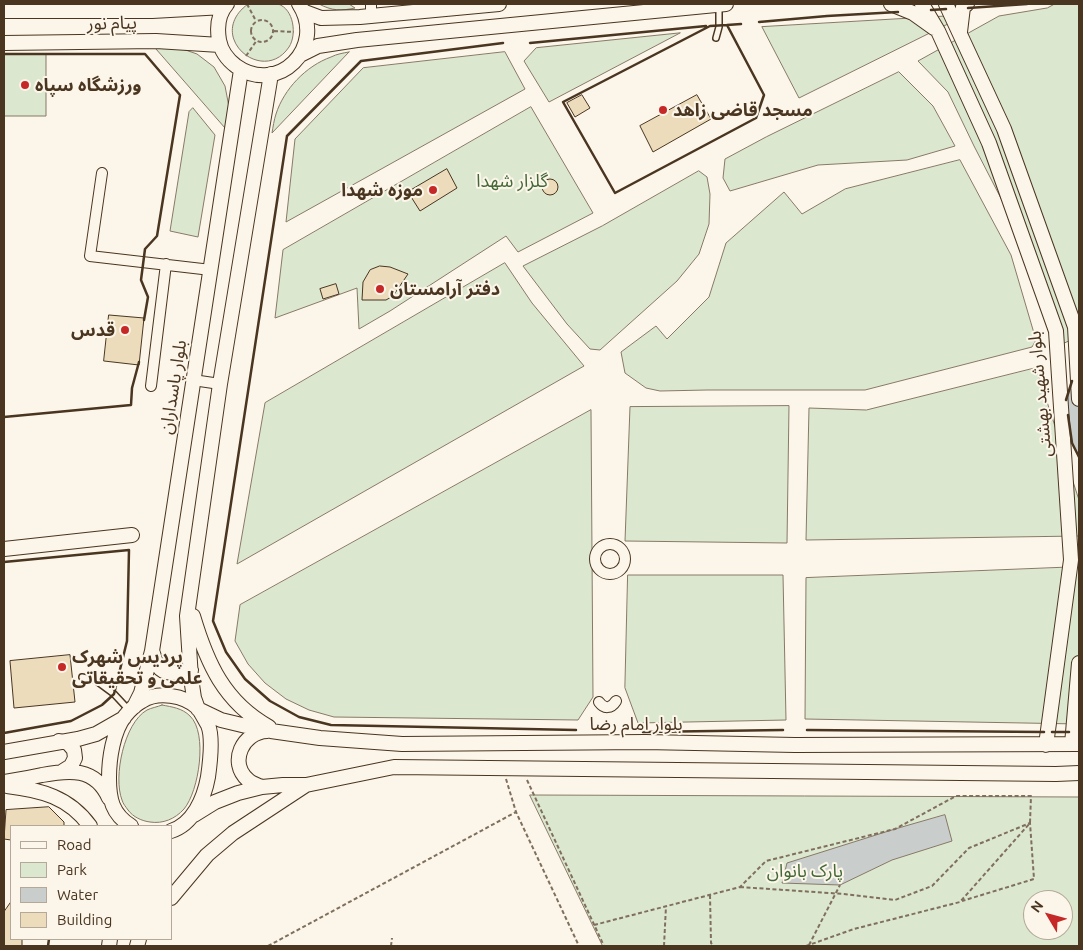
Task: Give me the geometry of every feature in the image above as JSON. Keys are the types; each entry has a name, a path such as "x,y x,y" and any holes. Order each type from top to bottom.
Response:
{"main road":[{"path":"302,8 321,18 371,10 499,4"},
{"path":"226,5 219,19 220,45 232,64 241,70 256,75 272,74 283,70 294,63 302,54 318,46 357,40 722,4"},
{"path":"891,4 914,13 938,31"},
{"name":"بلوار شهید بهشتی","path":"922,4 938,31 989,143 1056,331 1071,560 1046,745"},
{"path":"946,4 1004,129 1075,327 1079,399"},
{"path":"960,33 964,7 967,4"},
{"name":"پیام نور","path":"4,11 142,11 183,6 226,5"},
{"path":"302,8 308,26 307,40 302,54"},
{"name":"پیام نور","path":"4,43 156,41 220,45"},
{"name":"بلوار پاسداران","path":"111,805 109,766 112,748 118,731 141,694 152,651 241,70"},
{"path":"194,815 202,798 207,780 210,763 210,745 208,726 194,698 187,616 220,384 272,74"},
{"path":"4,549 132,535"},
{"path":"189,603 212,667 223,687 255,719 274,731"},
{"path":"152,651 158,666 163,671 178,673 191,670"},
{"path":"1076,744 1079,663"},
{"name":"بلوار امام رضا","path":"4,752 96,734 130,712 142,701 161,694 181,697 221,720 246,726 320,738 402,744 645,742 795,745 1076,744"},
{"path":"262,787 247,779 239,764 239,755 247,739 254,734 262,731 274,731"},
{"path":"59,741 68,743 74,750 75,758 71,766 63,771"},
{"path":"174,832 194,815 215,802 238,793 262,787 306,785 394,767 1079,773"},
{"path":"4,784 63,771 74,771 84,774 94,779 104,791 122,821 129,825"},
{"path":"4,784 40,791 57,798 84,817 89,825"},
{"path":"172,897 208,855 233,833 306,785"},
{"path":"111,805 117,825"}],"street":[{"path":"102,173 90,256 166,264 184,271 211,270"},
{"path":"151,386 166,264"},
{"path":"193,380 220,384"},
{"path":"599,702 607,708 613,706 616,701"}],"lane":[{"path":"716,38 722,4"},
{"path":"82,677 95,680 114,694 130,712"}],"path":[{"path":"247,4 256,21"},
{"path":"260,20 271,23 274,31 270,39 261,42 256,40 251,33 253,24 260,20"},
{"path":"274,31 294,32"},
{"path":"246,56 256,40"},
{"path":"503,769 516,812 580,946"},
{"path":"522,769 604,946"},
{"path":"740,887 766,861 895,829 956,796 1031,796 1030,823 1034,879 960,902 854,929 807,946"},
{"path":"268,946 516,812"},
{"path":"594,925 740,887 844,894 895,900 932,886 969,848 1030,823"},
{"path":"960,902 1030,823"},
{"path":"807,946 840,885"},
{"path":"710,895 711,943 714,946"},
{"path":"664,946 666,906"},
{"path":"391,946 392,938"}],"green space":[{"path":"276,3 288,11 291,17 293,36 289,47 278,58 265,61 253,59 242,52 235,42 232,30 236,17 248,4"},
{"path":"319,4 349,4 355,8 337,10"},
{"path":"1055,4 1079,4 1079,328 1075,338 1058,346 1026,247 948,92 918,61 999,16 1047,8"},
{"path":"966,15 799,98 762,27"},
{"path":"680,33 549,102 524,61 536,48"},
{"path":"177,47 197,54 214,67 225,86 229,107 225,128 156,49"},
{"path":"349,52 272,133 275,116 290,87 313,66 336,55"},
{"path":"505,52 525,89 286,222 295,139 363,68"},
{"name":"ورزشگاه سپاه","path":"4,54 46,54 46,116 4,116"},
{"path":"899,72 933,106 955,146 907,160 818,165 730,191 723,178 725,159"},
{"name":"گلزار شهدا","path":"531,107 593,213 518,252 506,236 359,329 357,288 275,318 283,250"},
{"path":"193,108 215,135 198,237 170,231 189,112"},
{"path":"960,160 1011,255 1036,340 1032,347 865,390 660,391 646,388 625,373 621,352 656,326 667,339 709,297 726,243 784,192 802,214 845,189"},
{"path":"699,171 707,177 710,194 709,224 699,254 677,281 600,350 590,349 567,324 523,266 602,226"},
{"path":"505,263 532,303 584,366 237,564 265,403"},
{"path":"1036,368 1079,500 1079,536 806,540 809,408 866,410"},
{"path":"789,406 787,543 625,541 630,407"},
{"path":"591,410 593,697 578,720 334,717 309,710 286,699 265,683 248,664 235,641 240,605"},
{"path":"1079,567 1079,724 805,719 806,578"},
{"path":"628,575 783,575 786,720 638,723 625,688"},
{"path":"162,705 177,708 190,716 196,724 200,748 197,776 189,801 177,816 155,822 132,815 122,800 119,778 123,751 132,726 147,710"},
{"name":"پارک بانوان","path":"530,795 1079,797 1079,946 603,946"}],"water":[{"path":"1079,362 1079,457 1072,443 1066,399"},
{"path":"945,815 952,841 892,860 840,885 782,883 787,863"}],"building":[{"path":"582,95 590,108 575,117 567,103"},
{"path":"697,95 711,119 653,152 640,126"},
{"name":"موزه شهدا","path":"447,169 457,188 420,211 408,192"},
{"path":"550,179 556,181 558,187 556,193 550,195 544,193 542,187 544,181"},
{"name":"دفتر آرامستان","path":"380,266 390,267 408,274 393,296 386,300 362,300 363,282 370,270"},
{"path":"336,284 339,294 323,299 320,289"},
{"name":"قدس","path":"109,315 144,318 139,365 104,361"},
{"path":"70,655 75,702 14,708 10,661"},
{"path":"49,807 64,822 64,825 10,825 10,840 4,839 6,810"},
{"path":"10,903 10,940 22,940 22,946 4,946 4,912"}],"wall":[{"path":"968,8 1027,4"},
{"path":"931,10 946,9"},
{"path":"759,22 898,12"},
{"path":"727,25 741,24"},
{"path":"727,25 764,95 756,118 615,193 563,102 710,26 727,25"},
{"path":"530,43 706,26"},
{"path":"503,43 361,61 287,136 213,621 226,652 245,679 270,701 299,717 331,725 576,730"},
{"path":"4,54 145,54 180,95 157,236 145,249 141,280 148,297 144,320"},
{"path":"4,417 131,405 132,388 139,362"},
{"path":"1066,400 1072,381"},
{"path":"1068,415 1072,443 1079,457"},
{"path":"4,562 129,550 127,641 114,694 102,705 71,721 4,733"},
{"path":"643,732 783,730"},
{"path":"807,730 1044,732"},
{"path":"1052,732 1069,732"},
{"path":"48,946 49,940"}],"place":[{"name":"ورزشگاه سپاه","path":"25,85"},
{"name":"مسجد قاضی زاهد","path":"663,110"},
{"name":"موزه شهدا","path":"433,190"},
{"name":"دفتر آرامستان","path":"380,289"},
{"name":"قدس","path":"125,330"},
{"name":"پردیس شهرک علمی و تحقیقاتی","path":"62,667"}]}
